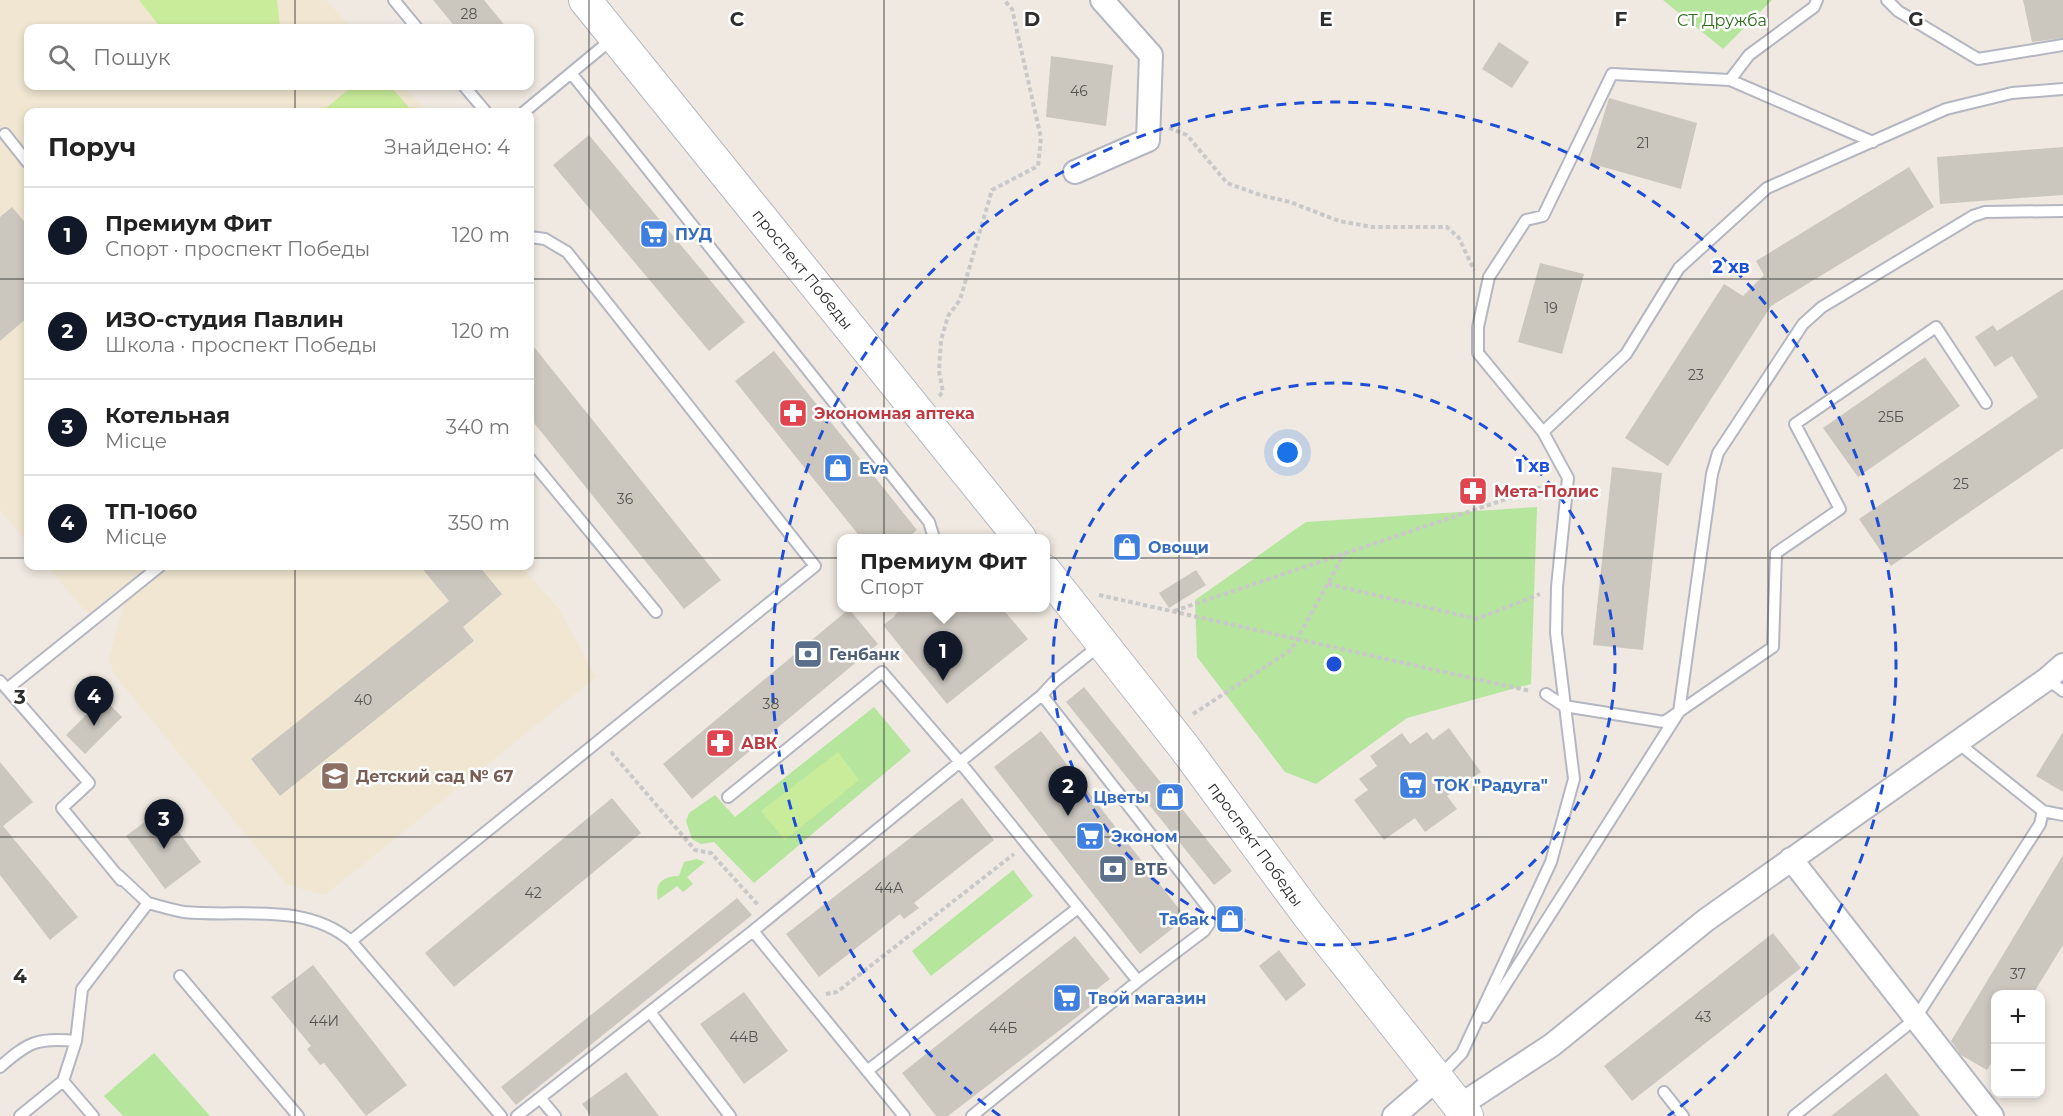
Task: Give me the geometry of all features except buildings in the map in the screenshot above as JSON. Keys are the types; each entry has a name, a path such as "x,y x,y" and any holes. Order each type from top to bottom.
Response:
{"street":[{"name":"проспект Победы","path":"585,0 1017,534"},
{"path":"1075,172 1148,140 1151,55 1102,0"},
{"name":"проспект Победы","path":"1050,578 1184,747 1308,915 1463,1111"},
{"path":"1463,1111 1552,1045 1706,920 1958,743 2058,679"},
{"path":"1791,859 1992,1116"},
{"path":"1394,1116 1437,1079"}],"lane":[{"path":"394,0 414,24"},
{"path":"1730,80 1749,55 1814,7 1817,0"},
{"path":"1887,0 1898,11 1978,59 2063,45"},
{"path":"529,108 614,37"},
{"path":"571,73 929,522 933,534"},
{"path":"1462,1053 1551,862 1574,778 1556,633 1557,587 1568,478 1543,432 1478,353 1478,327 1489,277 1526,220 1543,216 1612,74 1730,80 1872,142"},
{"path":"2048,90 2063,81"},
{"path":"1543,432 1626,354 1679,268 1767,188 1946,109 2012,93 2063,89"},
{"path":"467,90 483,108"},
{"path":"2,132 24,158"},
{"path":"1437,1079 1462,1053 1679,712 1712,474 1718,453 1803,324 1822,307 1973,216 1985,212 2063,212"},
{"path":"351,941 815,566 567,252 544,239 534,238"},
{"path":"1546,694 1564,706 1664,722 1773,647 1776,553 1840,509 1795,424 1936,327 1986,403"},
{"path":"534,464 656,612"},
{"path":"121,880 62,808 89,783 3,685 155,570"},
{"path":"517,1116 753,931 1042,695 1054,682 1101,644"},
{"path":"728,797 882,672 959,761 1138,981"},
{"path":"972,1116 1138,981 1204,931 1209,924 1209,909 1042,695"},
{"path":"1958,743 2043,811 2063,815"},
{"path":"1794,1116 1916,1019 2040,824 2043,811"},
{"path":"114,870 148,903 184,912 300,916 338,930 351,941 501,1116"},
{"path":"20,1116 63,1081 76,1041 82,989 148,903"},
{"path":"867,1071 1078,908"},
{"path":"753,931 904,1116"},
{"path":"180,976 298,1116"},
{"path":"650,1012 730,1116"},
{"path":"0,1067 22,1047 50,1038 76,1041"},
{"path":"63,1081 93,1116"},
{"path":"1664,1092 1683,1116"},
{"path":"540,1098 555,1116"}],"path":[{"path":"936,398 943,392 939,370 941,340 948,316 960,300 992,190 1038,166 1041,138 1012,9 1004,0"},
{"path":"1150,121 1187,135 1227,183 1260,195 1290,202 1339,221 1372,227 1447,227 1459,238 1472,260 1475,273"},
{"path":"1174,611 1568,478"},
{"path":"1193,714 1291,650 1344,554"},
{"path":"1328,584 1477,619 1557,587"},
{"path":"1098,594 1546,694"},
{"path":"601,740 695,850 711,853 769,918"},
{"path":"820,994 837,992 1026,845"}],"shaded area":[{"path":"0,0 326,0 348,24 24,24 24,90 407,90 424,108 24,108 24,538 0,510"},
{"path":"50,570 143,570 88,614"},
{"name":"Детский сад № 67","path":"164,570 525,570 559,609 596,677 325,895 287,885 114,674 109,658 125,600"}],"green space":[{"path":"139,0 277,0 280,24 158,24"},
{"name":"СТ Дружба","path":"1663,0 1772,0 1723,49"},
{"path":"348,90 394,90 409,108 326,108"},
{"path":"1537,507 1531,684 1407,718 1316,784 1285,772 1197,657 1195,600 1306,522"},
{"path":"874,707 911,751 754,883 714,842 701,844 692,839 686,821 689,813 715,795 735,817"},
{"path":"838,752 859,780 785,840 761,811"},
{"path":"697,859 705,862 687,877 693,884 683,892 677,886 658,900 657,889 661,882 668,877 679,876 684,862"},
{"path":"1013,870 1033,896 931,976 912,951"},
{"path":"154,1053 210,1116 123,1116 104,1096"}],"place":[{"name":"ПУД","path":"654,234"},
{"name":"Экономная аптека","path":"793,413"},
{"name":"Eva","path":"838,468"},
{"name":"Мета-Полис","path":"1473,491"},
{"name":"Овощи","path":"1127,547"},
{"name":"Генбанк","path":"808,654"},
{"name":"Премиум Фит","path":"943,681"},
{"name":"ТП-1060","path":"94,726"},
{"name":"АВК","path":"720,743"},
{"name":"Детский сад № 67","path":"335,776"},
{"name":"ТОК \"Радуга\"","path":"1413,785"},
{"name":"Цветы","path":"1170,797"},
{"name":"ИЗО-студия Павлин","path":"1068,816"},
{"name":"Эконом","path":"1090,836"},
{"name":"Котельная","path":"164,849"},
{"name":"ВТБ","path":"1113,869"},
{"name":"Табак","path":"1230,919"},
{"name":"Твой магазин","path":"1067,998"}]}
